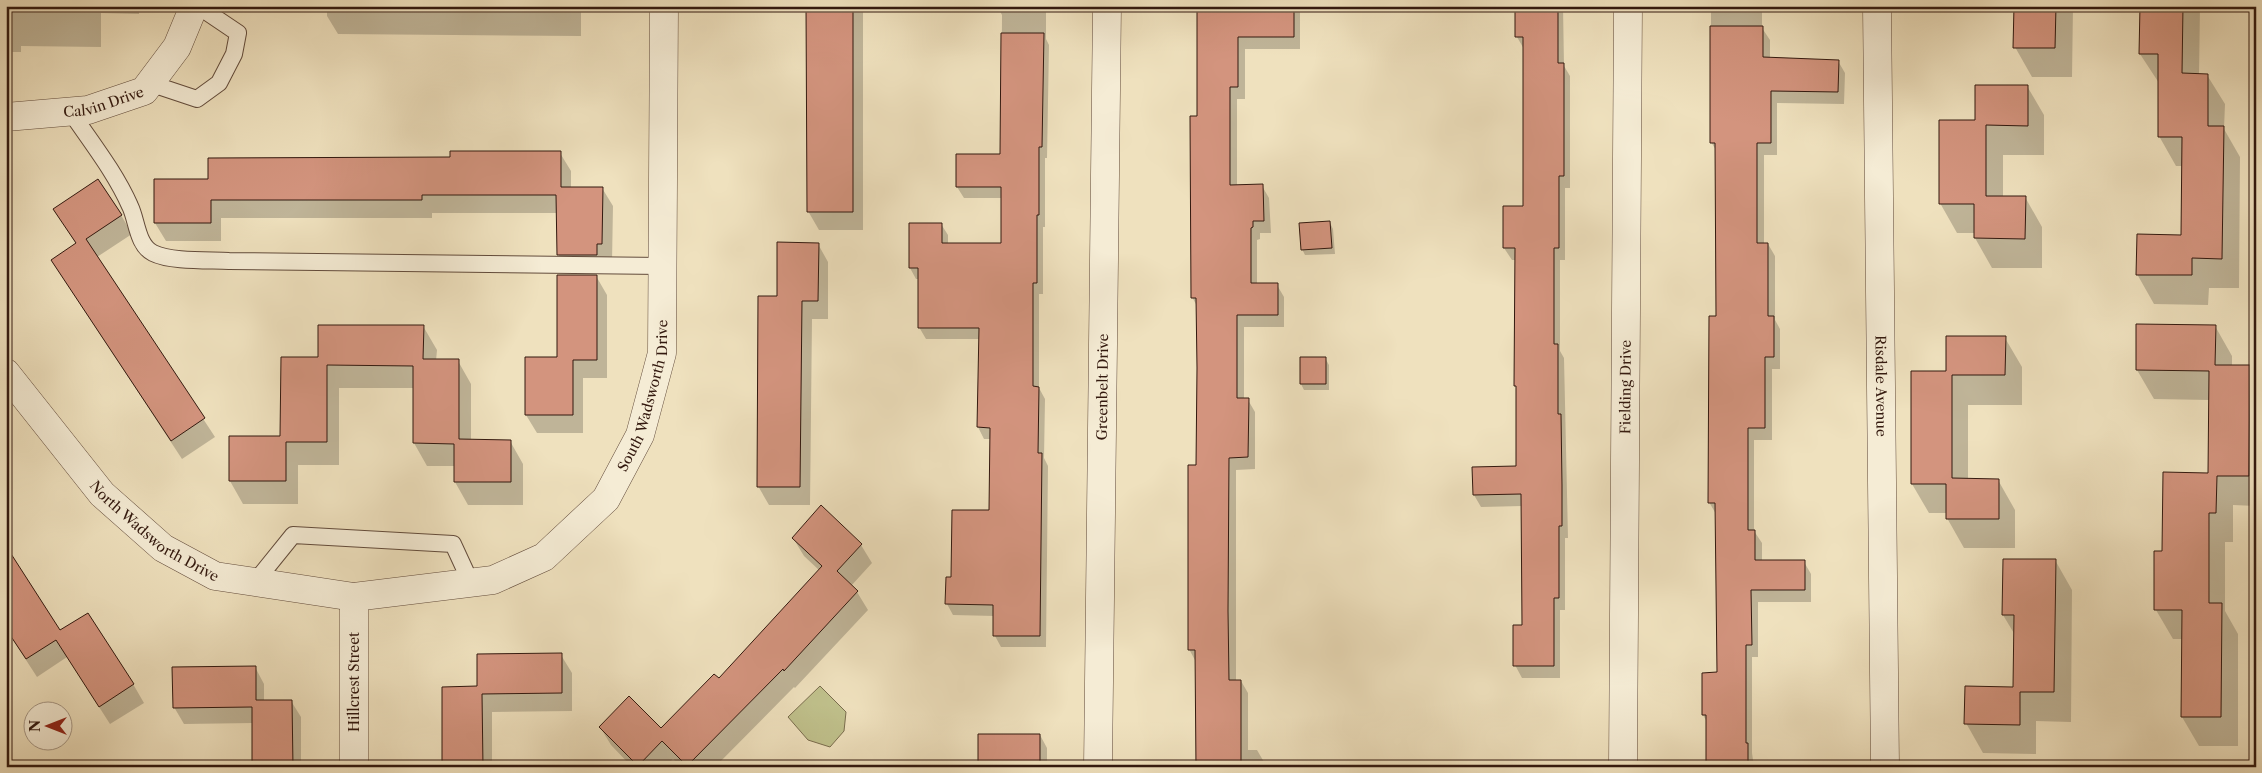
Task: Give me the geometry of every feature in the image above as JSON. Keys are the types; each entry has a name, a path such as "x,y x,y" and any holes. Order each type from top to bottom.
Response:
{"street":[{"name":"Calvin Drive","path":"6,117 88,110 144,91 178,47 194,6"},
{"name":"South Wadsworth Drive","path":"354,597 493,580 544,558 606,499 640,435 662,353 664,6"},
{"name":"Greenbelt Drive","path":"1098,767 1107,6"},
{"name":"Fielding Drive","path":"1623,767 1628,6"},
{"name":"Risdale Avenue","path":"1876,6 1885,767"},
{"name":"North Wadsworth Drive","path":"6,373 102,494 163,548 215,576 354,597"},
{"name":"Hillcrest Street","path":"354,597 354,767"}],"lane":[{"path":"149,83 197,99 219,83 234,54 238,33 198,6"},
{"path":"70,111 113,173 130,206 142,241 151,252 164,257 229,261 663,266"},
{"path":"255,582 293,535 452,544 472,583"}],"green space":[{"path":"820,686 846,712 844,731 830,747 808,740 788,717"}],"building":[{"path":"806,6 853,6 853,212 807,212"},
{"path":"1197,6 1294,6 1294,37 1238,37 1238,87 1230,87 1230,185 1263,184 1264,221 1253,221 1253,227 1251,228 1251,283 1278,283 1278,315 1237,315 1237,398 1249,398 1248,457 1229,458 1228,611 1229,680 1241,680 1241,767 1196,767 1195,650 1188,650 1188,465 1196,465 1197,368 1196,298 1191,298 1190,116 1197,116"},
{"path":"1515,6 1558,6 1558,63 1564,63 1564,176 1559,176 1559,248 1554,248 1554,344 1558,344 1558,414 1561,414 1562,526 1559,526 1559,598 1554,598 1554,666 1513,666 1513,625 1522,625 1521,494 1473,495 1472,467 1516,466 1516,386 1514,386 1515,248 1503,248 1503,206 1523,206 1523,37 1515,37"},
{"path":"2014,6 2056,6 2055,48 2013,48"},
{"path":"2140,6 2183,6 2182,73 2208,74 2208,126 2224,126 2222,259 2192,258 2192,275 2136,275 2137,234 2181,235 2182,137 2158,137 2158,54 2139,54"},
{"path":"1710,26 1763,26 1763,57 1839,60 1838,92 1771,91 1771,143 1757,143 1757,243 1768,243 1768,316 1774,316 1774,357 1765,357 1765,428 1748,428 1748,530 1755,530 1755,560 1805,560 1805,590 1751,590 1752,645 1746,645 1746,743 1748,743 1748,767 1706,767 1706,715 1702,715 1702,673 1717,672 1715,503 1708,503 1709,316 1716,316 1715,143 1710,143"},
{"path":"1001,33 1044,33 1042,147 1039,147 1039,215 1037,215 1037,283 1033,283 1033,386 1039,387 1038,453 1042,453 1040,636 993,636 993,605 945,604 946,577 951,577 952,510 989,510 990,428 977,427 979,328 918,328 918,268 909,268 909,223 942,223 942,243 1001,243 1001,187 956,187 956,154 1000,154"},
{"path":"1975,85 2028,85 2028,126 1986,125 1986,196 2026,196 2025,239 1974,238 1974,204 1939,204 1939,120 1975,120"},
{"path":"450,151 561,151 561,187 603,187 602,244 597,244 597,255 557,255 556,195 422,195 422,200 211,200 211,223 154,223 154,179 208,179 208,158 450,157"},
{"path":"98,179 122,215 86,239 205,418 171,441 51,260 76,243 53,209"},
{"path":"1330,221 1332,248 1301,250 1299,223"},
{"path":"777,242 819,243 818,301 802,301 800,487 757,487 758,296 777,296"},
{"path":"557,275 597,275 597,360 573,360 573,415 525,415 525,357 557,357"},
{"path":"2136,324 2216,325 2215,365 2250,365 2249,476 2217,476 2216,513 2209,513 2209,603 2222,603 2221,717 2181,717 2182,610 2154,610 2154,551 2162,551 2163,472 2208,473 2209,371 2136,370"},
{"path":"318,325 424,325 423,359 459,359 459,439 511,440 511,482 454,482 454,444 413,443 413,366 327,365 327,442 286,442 286,481 229,481 229,436 280,436 281,357 318,357"},
{"path":"1946,336 2006,336 2005,375 1952,375 1952,478 1999,479 1999,519 1946,519 1946,484 1911,484 1911,371 1946,371"},
{"path":"1300,357 1326,357 1326,384 1300,384"},
{"path":"821,505 862,544 837,571 858,591 784,671 783,669 687,766 662,741 638,766 599,727 629,696 661,728 714,674 719,678 822,566 792,538"},
{"path":"6,546 60,630 88,613 134,684 99,707 56,640 26,659 6,629"},
{"path":"2003,559 2056,559 2054,692 2020,692 2020,725 1964,724 1965,686 2013,687 2014,615 2002,615"},
{"path":"562,653 562,693 482,694 483,767 442,767 442,687 477,686 477,654"},
{"path":"256,666 256,700 292,700 293,767 252,767 252,707 173,708 172,667"},
{"path":"978,734 1040,734 1040,767 978,767"}]}
